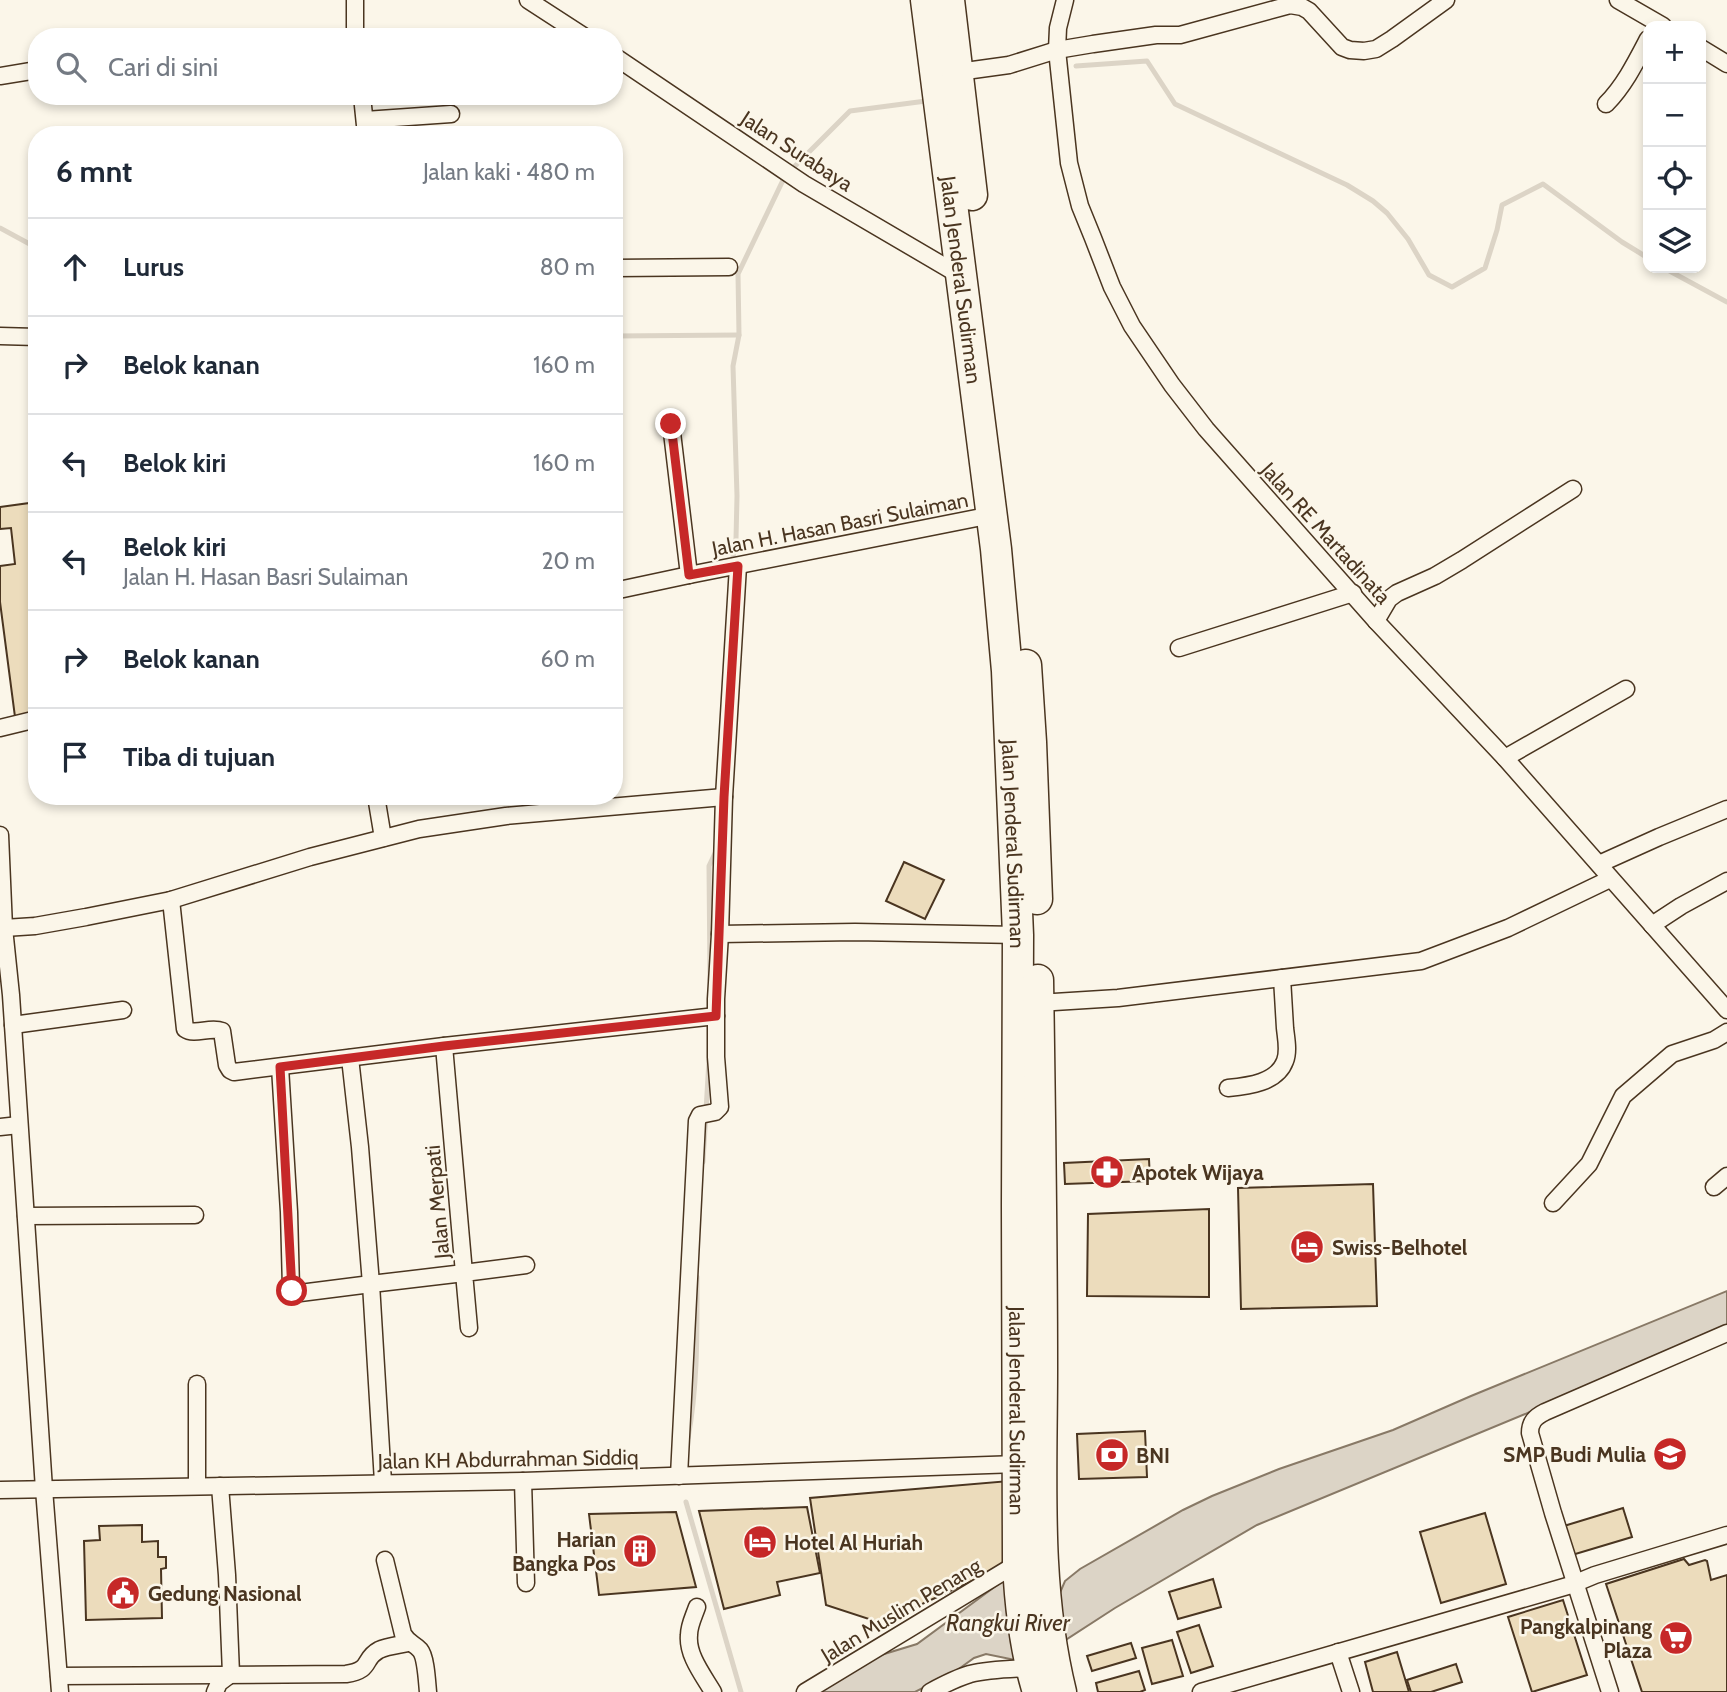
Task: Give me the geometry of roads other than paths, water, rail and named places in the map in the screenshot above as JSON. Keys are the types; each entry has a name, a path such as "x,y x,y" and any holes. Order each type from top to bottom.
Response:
{"highway":[{"name":"Jalan Jenderal Sudirman","path":"926,0 947,73 1003,462 1025,643 1035,827 1042,1289 1042,1539 1028,1576"},
{"name":"Jalan Jenderal Sudirman","path":"949,0 947,73 961,276 992,514 1007,671 1018,935 1018,1464 1038,1669 1061,1692"}],"street":[{"path":"353,28 355,0"},
{"path":"528,0 570,28"},
{"name":"Jalan RE Martadinata","path":"1065,0 1058,29 1057,50 1069,163 1080,206 1112,287 1132,326 1206,429 1376,621 1505,758 1727,1010"},
{"path":"947,73 1009,65 1057,50 1180,34 1290,5 1309,11 1342,47 1364,51 1376,49 1446,0"},
{"path":"1629,3 1653,21"},
{"path":"1606,104 1630,73 1643,48"},
{"path":"1706,51 1727,64"},
{"name":"Jalan Surabaya","path":"623,62 804,184 961,276"},
{"path":"0,75 28,71"},
{"path":"363,105 366,126"},
{"path":"373,126 451,114"},
{"path":"623,268 729,267"},
{"path":"0,336 28,337"},
{"path":"671,424 689,575"},
{"path":"1376,621 1385,604 1397,593 1462,561 1573,489"},
{"name":"Jalan H. Hasan Basri Sulaiman","path":"623,589 992,514"},
{"path":"678,1476 697,1118 719,1109 720,1102 709,1017 720,934 719,797 733,567"},
{"path":"1179,648 1353,593"},
{"path":"1505,758 1626,689"},
{"path":"0,728 28,721"},
{"path":"4,928 61,922 171,900 310,857 419,829 506,816 719,797"},
{"path":"378,805 383,838"},
{"path":"1599,864 1727,809"},
{"path":"0,835 5,995 13,1025 59,1684 231,1674 346,1674 364,1668 378,1650 408,1643"},
{"path":"1038,1003 1118,998 1431,958 1508,928 1610,879"},
{"path":"1652,925 1727,881"},
{"path":"171,900 185,1029 191,1032 215,1029 222,1031 228,1065 232,1071 709,1017"},
{"path":"720,934 855,932 1018,935"},
{"path":"1228,1088 1249,1086 1266,1080 1279,1071 1284,1063 1287,1051 1282,978"},
{"path":"13,1025 123,1010"},
{"path":"1553,1203 1589,1164 1623,1096 1672,1054 1714,1040 1727,1032"},
{"name":"Jalan Merpati","path":"280,1067 291,1288 300,1293 464,1273 444,1046"},
{"path":"350,1058 371,1284 383,1482"},
{"path":"0,1127 19,1125"},
{"path":"1714,1187 1727,1176"},
{"path":"26,1216 195,1215"},
{"path":"469,1328 464,1273 526,1265"},
{"path":"1610,1692 1530,1433 1533,1421 1545,1412 1727,1333"},
{"path":"197,1384 197,1486"},
{"name":"Jalan KH Abdurrahman Siddiq","path":"0,1490 523,1480 1018,1464"},
{"path":"523,1480 526,1583"},
{"path":"220,1486 231,1674"},
{"path":"1201,1692 1557,1589 1727,1535"},
{"path":"385,1560 403,1634 408,1643 424,1654 428,1692"},
{"name":"Jalan Muslim Penang","path":"806,1692 1028,1576"},
{"path":"696,1607 689,1634 690,1648 713,1692"},
{"path":"1338,1652 1351,1692"},
{"path":"930,1692 971,1674 1038,1669"},
{"path":"215,1692 219,1683 231,1674"}],"water":[{"name":"Rangkui River","path":"1727,1291 1727,1328 1257,1525 1067,1639 1015,1660 986,1654 974,1658 956,1671 915,1692 820,1692 881,1655 917,1644 1004,1580 1059,1595 1065,1581 1080,1569 1212,1496 1279,1469 1393,1430"}],"waterway":[{"path":"1076,66 1147,61 1175,104 1347,185 1373,201 1387,213 1408,239 1429,275 1452,287 1485,268 1502,205 1543,184 1643,255"},
{"path":"732,563 736,539 737,496 733,366 739,335 738,274 785,176 850,111 926,101"},
{"path":"0,228 28,243"},
{"path":"1673,273 1727,302"},
{"path":"623,336 739,335"},
{"path":"710,980 709,866 717,849"},
{"path":"703,1162 709,1060"},
{"path":"688,1438 695,1378 697,1277"},
{"path":"686,1502 741,1692"}],"place":[{"name":"Apotek Wijaya","path":"1107,1172"},
{"name":"Swiss-Belhotel","path":"1307,1247"},
{"name":"SMP Budi Mulia","path":"1670,1454"},
{"name":"BNI","path":"1112,1455"},
{"name":"Hotel Al Huriah","path":"760,1542"},
{"name":"Harian Bangka Pos","path":"640,1551"},
{"name":"Gedung Nasional","path":"123,1593"},
{"name":"Pangkalpinang Plaza","path":"1676,1638"}]}
